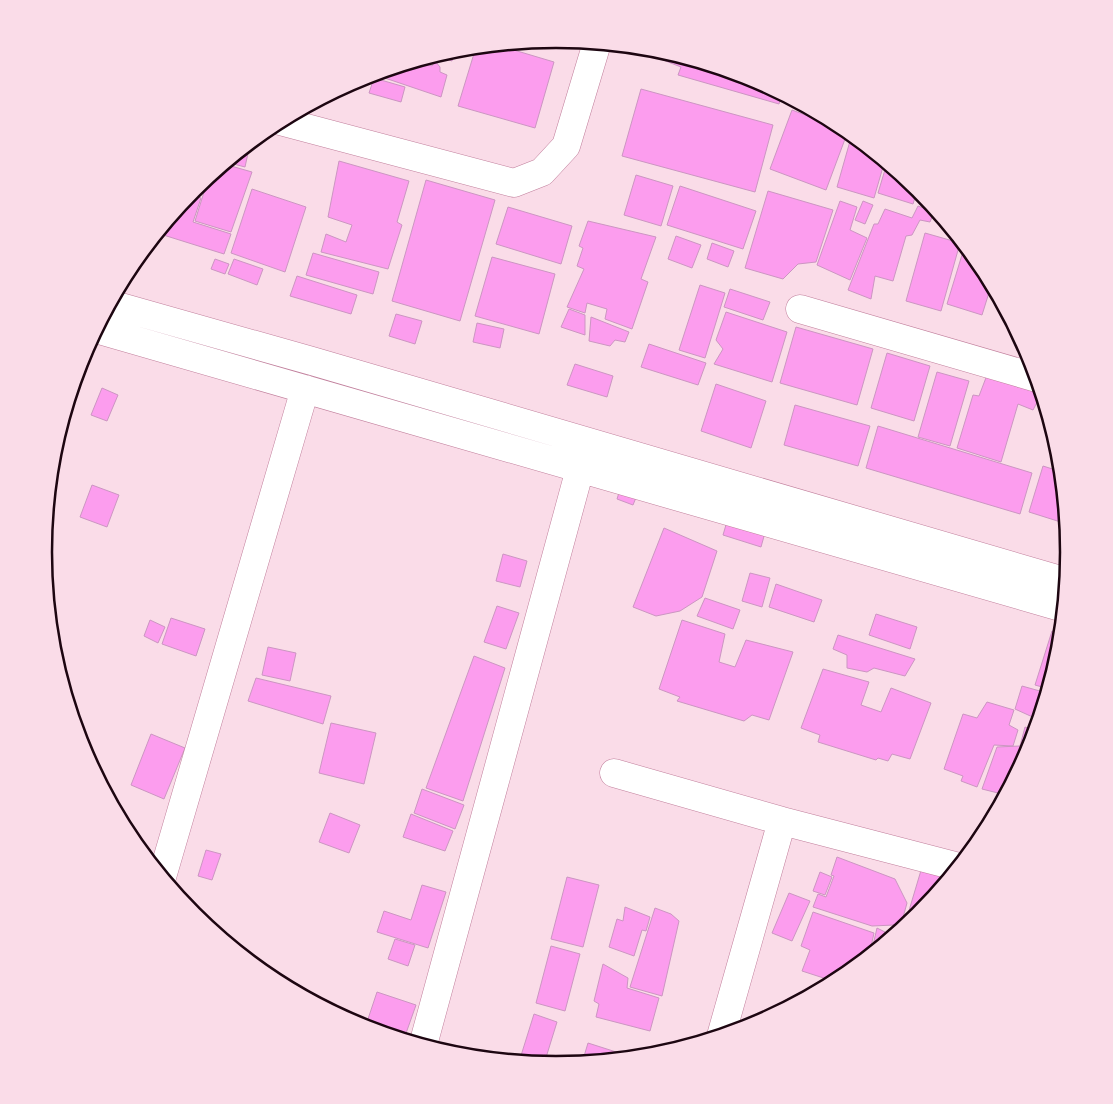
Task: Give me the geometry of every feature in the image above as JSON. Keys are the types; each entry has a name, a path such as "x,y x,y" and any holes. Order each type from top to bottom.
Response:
{"street":[{"path":"292,123 514,183 542,172 566,146 595,50"},
{"path":"117,306 1060,580"},
{"path":"800,309 1029,376"},
{"path":"103,332 1058,606"},
{"path":"164,869 305,389"},
{"path":"425,1039 580,469"},
{"path":"614,773 782,821 952,865"},
{"path":"723,1028 782,821"}],"building":[{"path":"514,50 554,62 535,128 458,106 474,55"},
{"path":"656,57 719,74 780,100 779,104 678,75 681,67"},
{"path":"436,62 440,67 440,72 447,75 441,97 384,78 429,64 432,66"},
{"path":"380,80 405,87 401,102 369,93 373,82"},
{"path":"641,89 773,125 755,192 622,156"},
{"path":"792,110 814,118 845,139 826,190 770,169"},
{"path":"850,142 883,168 874,198 837,187"},
{"path":"248,153 245,167 234,164"},
{"path":"339,161 409,181 397,222 402,225 388,269 321,252 326,234 346,242 352,225 328,217"},
{"path":"232,166 252,172 231,232 195,221 204,191 224,173"},
{"path":"885,170 915,197 913,204 878,193"},
{"path":"636,175 673,186 661,226 624,215"},
{"path":"426,180 495,200 460,321 392,301"},
{"path":"680,186 756,211 743,249 667,225"},
{"path":"252,189 306,207 285,272 231,253"},
{"path":"768,191 833,210 816,262 798,264 783,279 745,268"},
{"path":"198,197 201,198 193,222 231,234 224,254 164,235"},
{"path":"840,201 857,207 850,230 867,238 850,280 817,265"},
{"path":"863,201 873,205 865,224 855,220"},
{"path":"918,206 927,209 933,215 930,222 920,220 912,235 906,236 893,281 875,276 871,299 848,290 874,224 878,224 885,209 912,218"},
{"path":"508,207 572,226 561,264 496,244"},
{"path":"588,221 656,237 641,279 648,282 632,329 605,319 607,309 587,303 585,313 567,307 584,269 577,266 583,248 579,246"},
{"path":"925,233 954,241 959,247 941,311 906,301"},
{"path":"676,236 701,245 692,268 668,259"},
{"path":"712,243 734,251 728,267 707,259"},
{"path":"313,253 379,272 373,294 306,275"},
{"path":"963,253 989,293 982,315 947,304"},
{"path":"492,257 555,274 539,334 475,316"},
{"path":"215,259 229,264 225,274 211,269"},
{"path":"234,259 263,269 257,285 228,274"},
{"path":"297,276 357,295 351,314 290,296"},
{"path":"700,285 725,293 705,358 679,350"},
{"path":"730,289 770,302 763,320 724,307"},
{"path":"569,309 585,315 585,335 561,327"},
{"path":"726,312 787,332 772,382 714,364 723,349 716,340"},
{"path":"396,314 422,321 415,344 389,336"},
{"path":"591,317 629,332 625,342 615,340 610,346 589,341"},
{"path":"477,323 504,329 500,348 473,342"},
{"path":"796,327 873,349 857,405 780,383"},
{"path":"649,344 706,363 698,385 641,367"},
{"path":"887,353 930,366 914,421 871,408"},
{"path":"575,364 613,376 607,397 567,385"},
{"path":"937,372 969,381 950,446 918,437"},
{"path":"987,375 1018,387 1021,377 1032,383 1034,390 1038,401 1033,410 1018,404 1001,462 957,448 973,395 979,396"},
{"path":"716,384 766,401 751,448 701,431"},
{"path":"102,388 118,395 107,421 91,415"},
{"path":"795,405 870,426 858,466 784,445"},
{"path":"878,426 1032,473 1020,514 866,468"},
{"path":"1043,466 1054,469 1060,522 1029,512"},
{"path":"622,483 639,490 633,505 617,499"},
{"path":"92,485 119,495 107,527 80,517"},
{"path":"728,518 766,529 761,547 723,535"},
{"path":"664,528 717,551 702,597 680,611 656,616 633,607"},
{"path":"503,554 527,561 520,587 496,581"},
{"path":"750,573 770,578 762,607 742,601"},
{"path":"776,584 822,600 814,622 769,607"},
{"path":"705,598 740,610 733,629 697,616"},
{"path":"497,606 519,613 506,649 484,642"},
{"path":"876,614 917,627 910,649 869,635"},
{"path":"171,618 205,629 196,656 162,644"},
{"path":"150,620 165,627 158,643 144,636"},
{"path":"682,620 725,634 719,662 735,667 746,640 793,652 769,720 752,715 744,721 677,701 680,697 659,689"},
{"path":"1052,631 1054,632 1043,687 1035,685"},
{"path":"838,635 915,659 905,676 874,668 867,672 847,668 847,655 833,649"},
{"path":"268,647 296,653 290,681 262,675"},
{"path":"474,656 505,668 463,801 426,788"},
{"path":"823,669 869,682 861,705 881,712 891,688 931,703 910,759 892,754 888,761 878,758 876,760 818,742 820,735 801,728"},
{"path":"256,678 331,696 323,724 248,701"},
{"path":"1022,686 1041,691 1033,717 1015,709"},
{"path":"987,702 1014,710 1009,725 1018,730 1013,746 994,745 977,787 961,781 963,776 944,769 963,714 977,718"},
{"path":"331,723 376,733 364,784 319,773"},
{"path":"1025,727 1029,728 1023,745 999,793 982,789 997,747 1020,746"},
{"path":"151,734 185,748 164,799 131,785"},
{"path":"422,789 464,805 455,829 414,813"},
{"path":"330,813 360,825 349,853 319,842"},
{"path":"411,814 453,831 445,851 403,837"},
{"path":"206,850 221,854 212,880 198,876"},
{"path":"837,857 895,879 907,903 903,918 894,925 872,926 813,907 818,894 826,897 834,876 831,875"},
{"path":"922,867 944,873 936,885 908,913"},
{"path":"820,872 832,877 825,895 813,891"},
{"path":"567,877 599,885 583,947 551,939"},
{"path":"422,885 446,892 428,948 377,932 384,911 411,920"},
{"path":"789,893 810,901 792,941 772,933"},
{"path":"625,907 650,917 646,931 642,930 634,956 609,947 617,919 623,921"},
{"path":"655,908 671,914 679,921 662,996 630,987"},
{"path":"813,912 874,933 871,946 825,979 802,971 810,950 801,946"},
{"path":"877,928 885,932 885,934 873,944"},
{"path":"395,939 415,945 408,966 388,959"},
{"path":"551,946 580,954 565,1011 536,1003"},
{"path":"603,964 628,978 627,988 659,998 650,1031 596,1017 599,1004 594,1001"},
{"path":"377,992 416,1005 406,1033 368,1020"},
{"path":"534,1014 557,1022 547,1056 521,1055"},
{"path":"588,1043 617,1052 589,1055 584,1055"}]}
